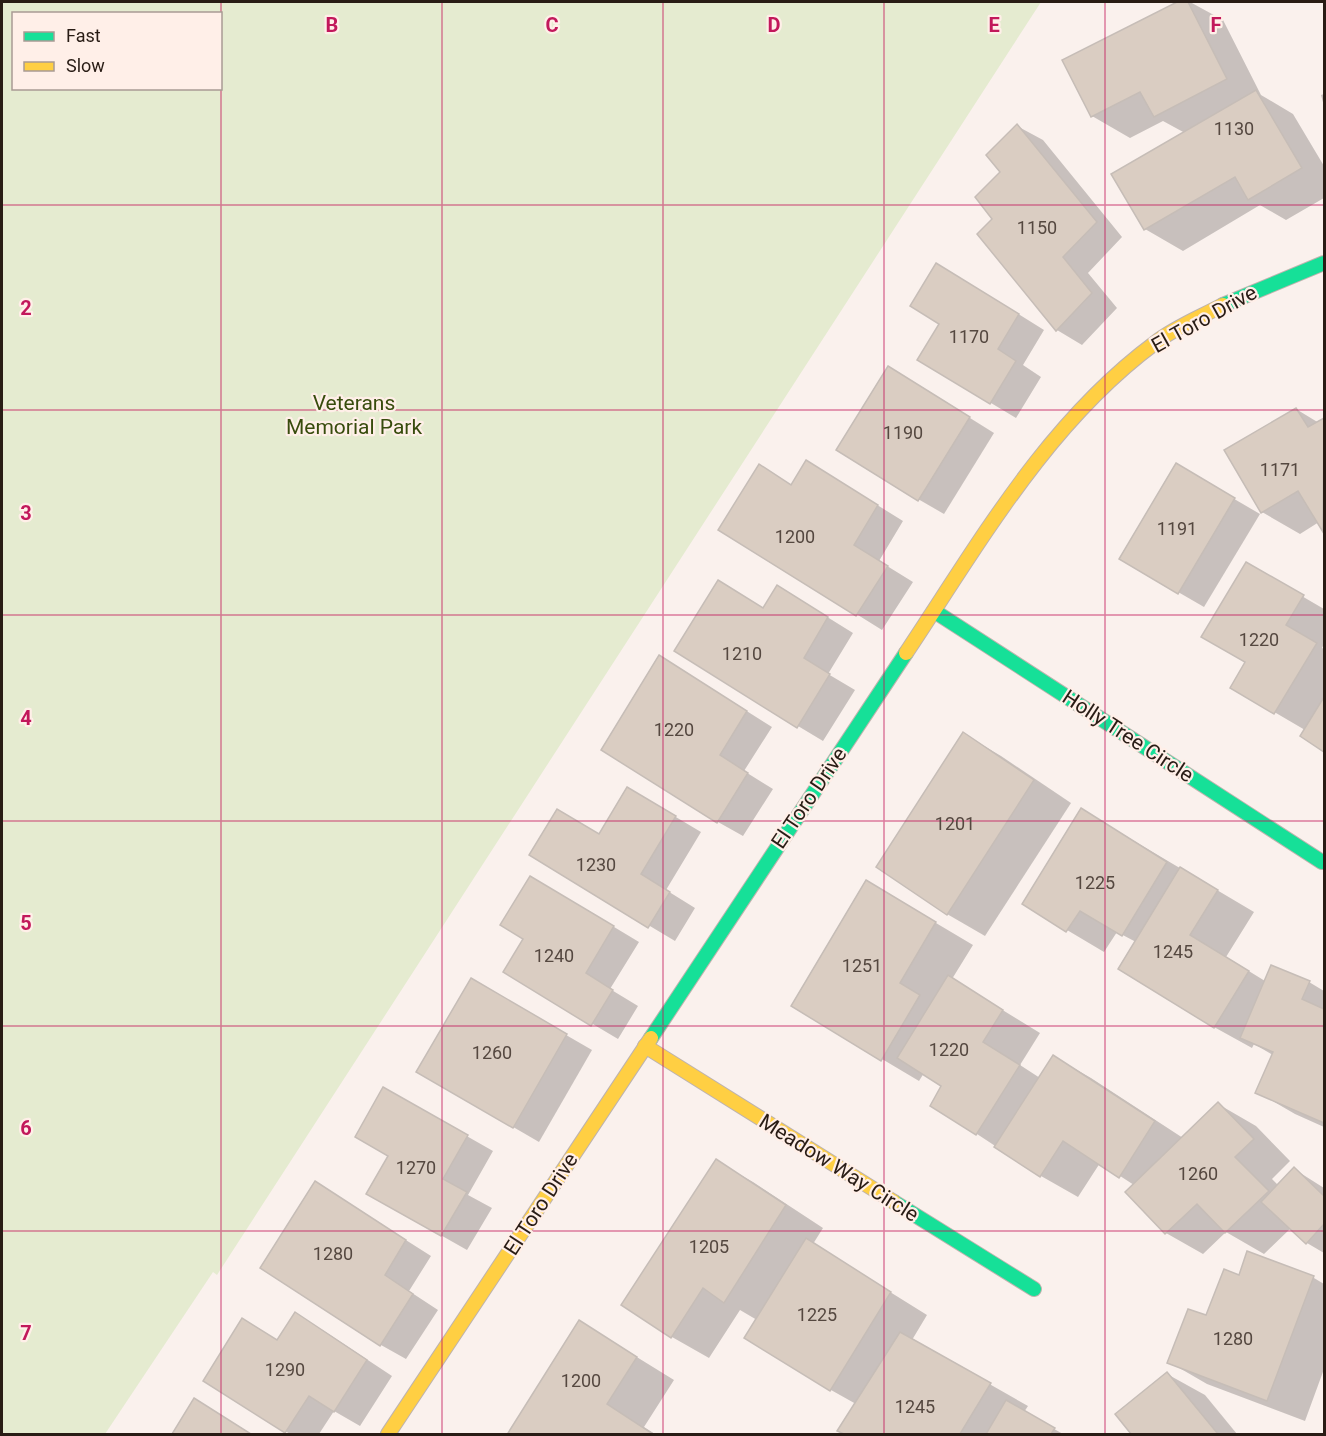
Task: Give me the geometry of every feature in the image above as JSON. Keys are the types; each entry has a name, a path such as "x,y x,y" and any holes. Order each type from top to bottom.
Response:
{"street":[{"name":"El Toro Drive","path":"388,1434 1023,477 1062,428 1104,384 1157,341 1220,306 1280,279 1324,263"},
{"name":"Holly Tree Circle","path":"934,611 1322,862"},
{"name":"Meadow Way Circle","path":"645,1047 1034,1289"}],"green space":[{"name":"Veterans Memorial Park","path":"2,2 1041,2 217,1275 213,1272 105,1434 2,1434"}],"building":[{"path":"1177,2 1188,2 1227,79 1154,117 1140,92 1091,117 1062,60"},
{"path":"1256,90 1302,168 1248,200 1235,177 1144,230 1111,174"},
{"path":"1017,124 1097,222 1063,257 1092,293 1056,331 977,234 992,219 975,197 1000,172 986,155"},
{"path":"936,263 1019,314 998,349 1016,361 990,404 917,360 939,324 910,306"},
{"path":"888,366 970,417 918,501 836,450"},
{"path":"1296,408 1308,427 1324,418 1323,532 1298,491 1261,513 1224,450"},
{"path":"806,460 878,505 854,545 888,566 856,616 718,530 759,464 791,485"},
{"path":"1176,463 1235,498 1178,594 1119,559"},
{"path":"1246,562 1304,595 1286,625 1317,643 1274,714 1230,688 1245,662 1201,637"},
{"path":"718,580 763,608 777,585 828,617 804,658 830,674 797,728 674,651"},
{"path":"659,655 747,711 720,755 748,773 717,823 601,750"},
{"path":"1324,697 1324,752 1300,736"},
{"path":"963,732 1034,780 947,915 876,867"},
{"path":"627,787 676,816 641,874 670,892 648,928 529,855 557,809 599,834"},
{"path":"1081,808 1167,862 1122,936 1080,911 1066,932 1022,904"},
{"path":"1180,867 1218,890 1190,935 1249,971 1214,1028 1118,969"},
{"path":"530,876 614,926 586,973 613,990 591,1026 503,972 523,939 500,925"},
{"path":"866,880 936,922 900,983 920,995 881,1061 791,1006"},
{"path":"1271,965 1310,981 1302,999 1324,1009 1324,1123 1255,1093 1273,1052 1240,1038"},
{"path":"948,975 1003,1010 983,1042 1020,1065 976,1135 930,1106 941,1086 897,1058"},
{"path":"471,978 567,1034 513,1128 416,1072"},
{"path":"1053,1055 1155,1121 1119,1178 1063,1141 1040,1177 994,1147"},
{"path":"383,1087 468,1135 443,1179 467,1192 441,1236 366,1194 388,1156 355,1137"},
{"path":"1218,1102 1254,1139 1235,1157 1269,1191 1225,1233 1197,1204 1165,1234 1125,1192"},
{"path":"716,1159 786,1205 724,1303 703,1288 671,1338 621,1305"},
{"path":"1294,1167 1324,1196 1324,1224 1306,1244 1261,1202"},
{"path":"315,1181 406,1240 385,1275 413,1294 380,1346 260,1268"},
{"path":"806,1238 891,1292 830,1391 744,1338"},
{"path":"1247,1251 1314,1276 1267,1401 1167,1363 1188,1309 1206,1315 1224,1269 1239,1275"},
{"path":"295,1312 367,1360 334,1412 309,1396 285,1433 203,1381 242,1318 277,1340"},
{"path":"579,1320 637,1357 607,1404 653,1434 508,1433"},
{"path":"900,1332 991,1383 960,1434 844,1434 837,1431"},
{"path":"1167,1372 1218,1434 1131,1434 1115,1414"},
{"path":"194,1398 251,1434 172,1434"},
{"path":"1006,1400 1055,1428 1051,1434 986,1434"}],"traffic: fast":[{"path":"1223,305 1324,263"},
{"path":"934,611 1322,862"},
{"path":"651,1038 906,653"},
{"path":"894,1202 1034,1289"}],"traffic: slow":[{"path":"906,653 1018,486 1081,410 1116,375 1163,337 1223,305"},
{"path":"388,1434 651,1038"},
{"path":"645,1046 894,1202"}]}
